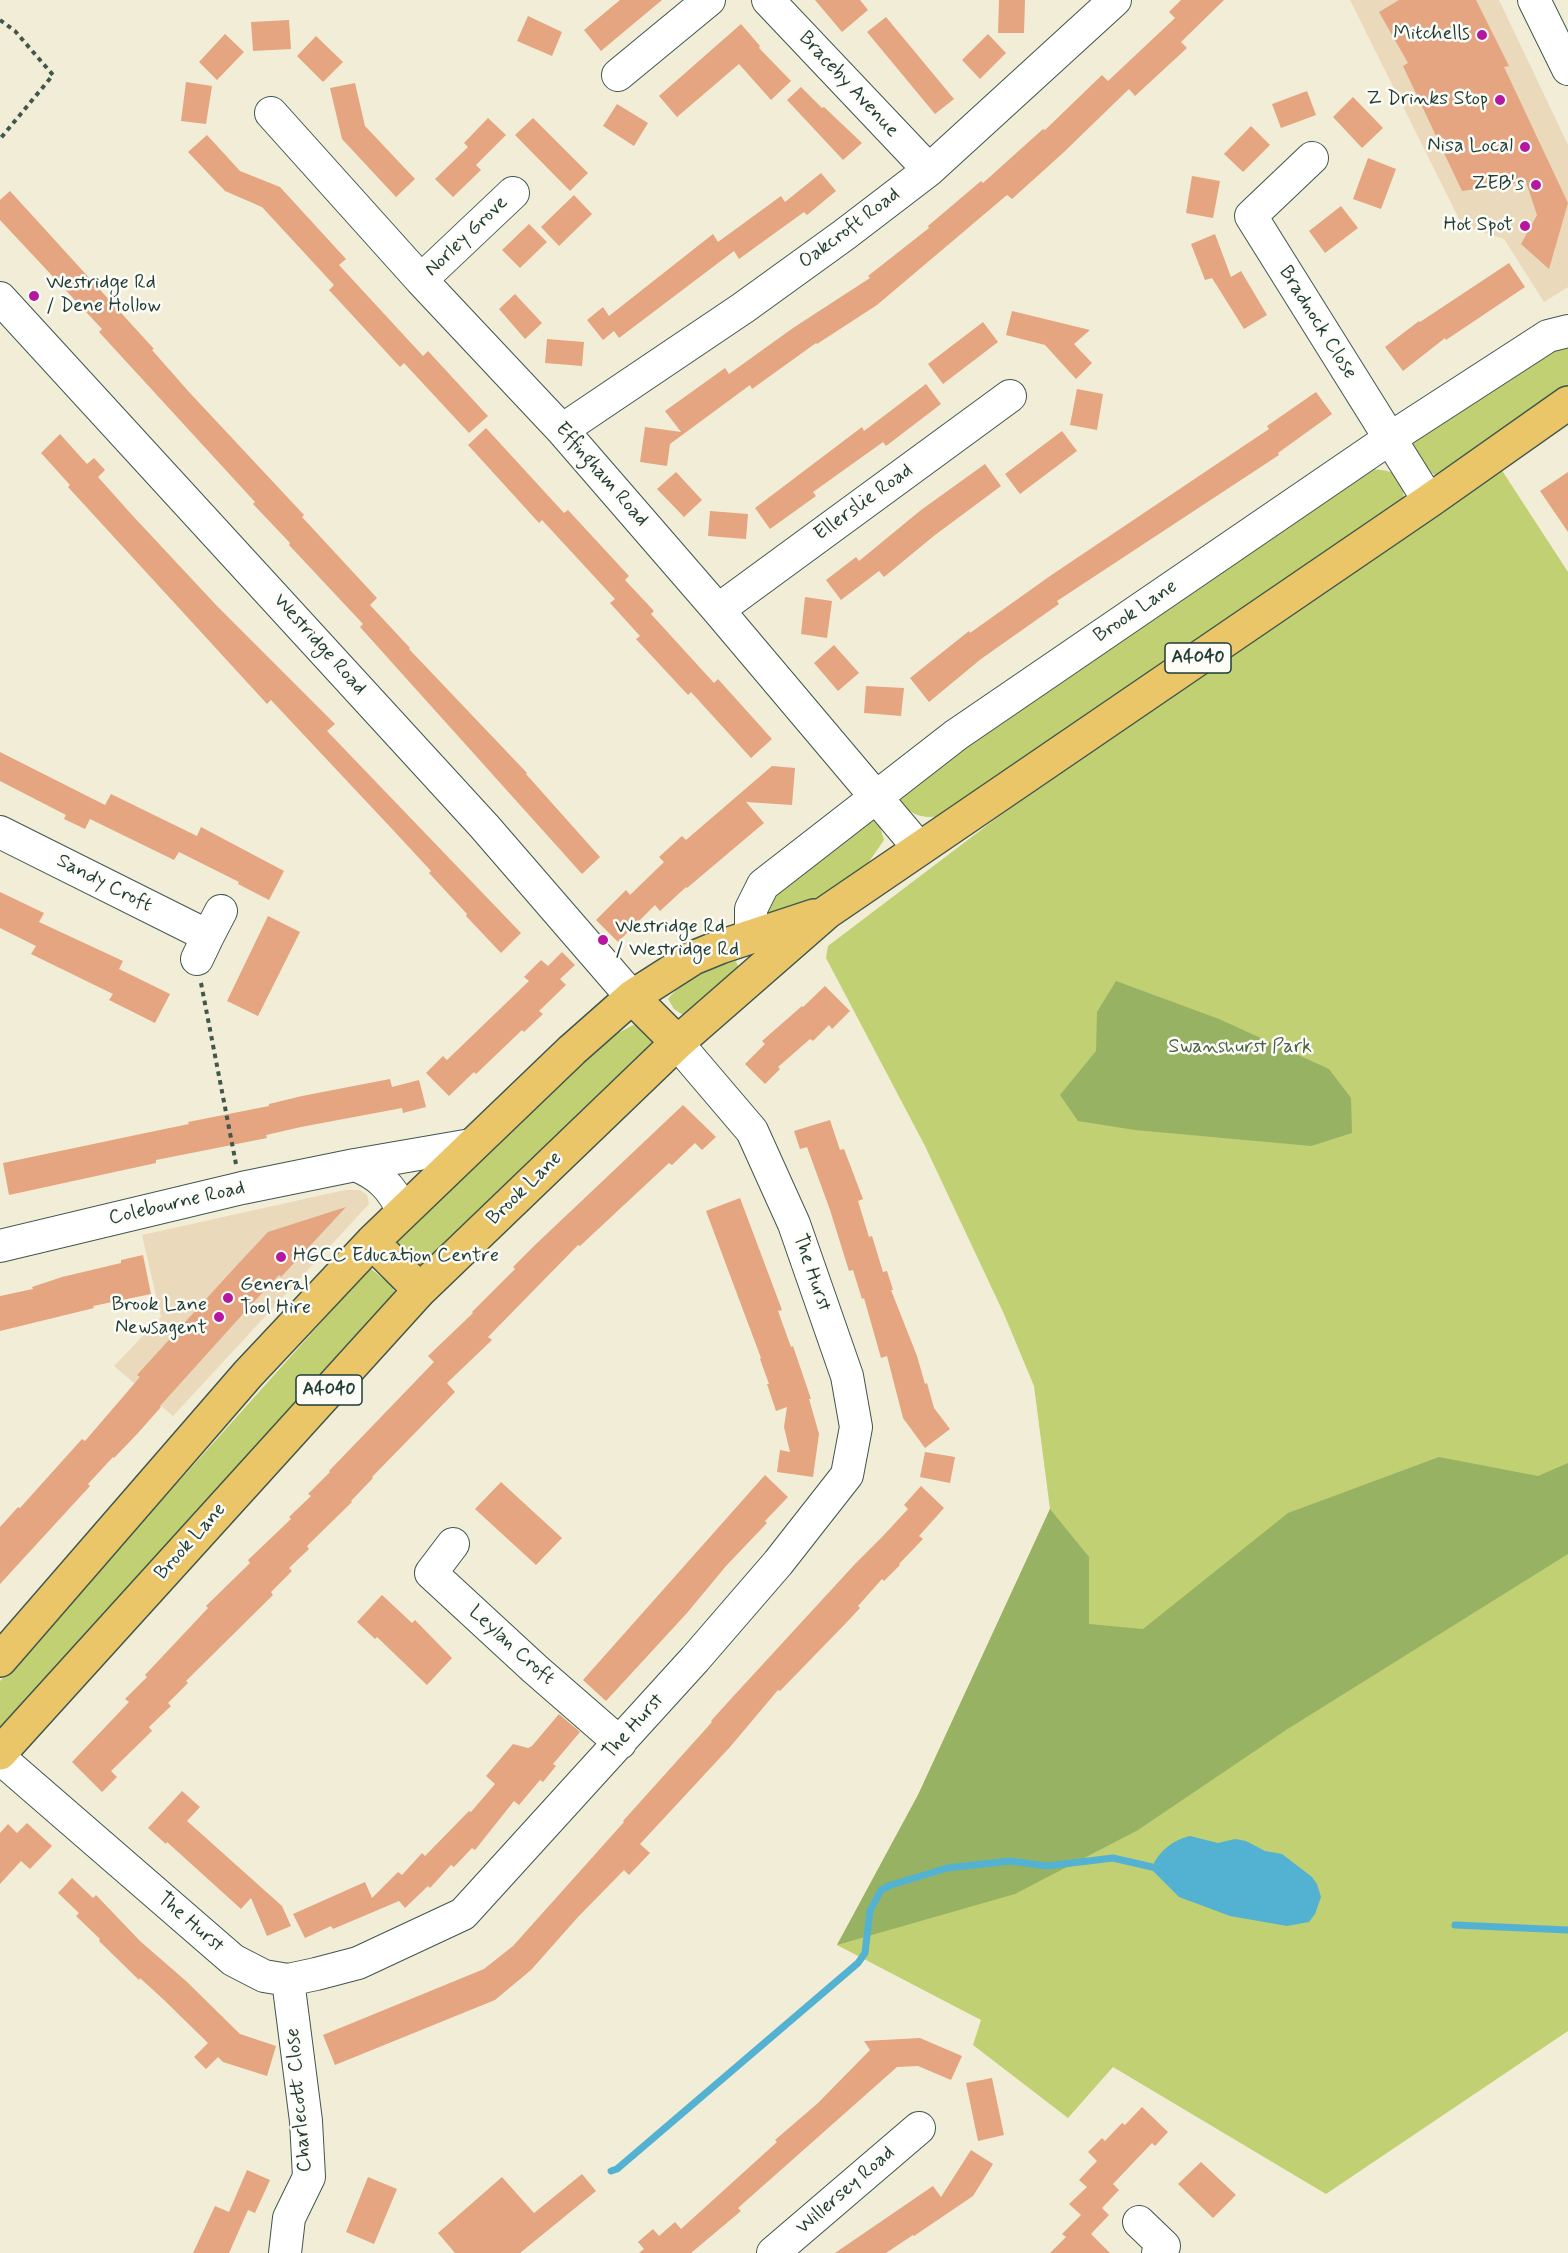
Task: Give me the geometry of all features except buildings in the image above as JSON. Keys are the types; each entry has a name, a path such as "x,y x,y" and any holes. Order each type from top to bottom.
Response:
{"main road":[{"name":"Brook Lane","path":"0,1755 420,1290 677,1043 827,912 1429,501 1568,403"},
{"name":"Brook Lane","path":"0,1660 248,1374 403,1211 572,1050 632,997 693,958 827,912"},
{"path":"632,997 677,1043"},
{"path":"372,1242 420,1290"}],"street":[{"path":"618,75 709,0"},
{"name":"Braceby Avenue","path":"768,0 928,170"},
{"path":"1534,0 1568,69"},
{"name":"Oakcroft Road","path":"562,430 752,301 844,235 928,170 1106,3"},
{"name":"Effingham Road","path":"271,113 421,280 562,430 919,848"},
{"name":"Bradnock Close","path":"1312,158 1251,216 1429,501"},
{"name":"Norley Grove","path":"421,280 513,193"},
{"name":"Westridge Road","path":"0,298 484,826 632,997"},
{"name":"Brook Lane","path":"751,937 751,909 763,885 956,735 1389,439 1548,336 1568,332"},
{"name":"Ellerslie Road","path":"718,610 1010,396"},
{"name":"Sandy Croft","path":"0,832 209,935"},
{"name":"The Hurst","path":"0,1755 233,1960 264,1976 288,1980 358,1963 463,1914 620,1743 778,1563 848,1474 856,1427 847,1376 795,1224 752,1131 677,1043"},
{"name":"Colebourne Road","path":"0,1246 242,1188 471,1145"},
{"path":"355,1165 373,1172 393,1192 403,1211"},
{"name":"Leylan Croft","path":"453,1544 431,1573 535,1669 620,1743"},
{"name":"Charlecott Close","path":"285,2253 289,2218 309,2177 306,2121 288,1980"},
{"name":"Willersey Road","path":"773,2253 919,2128"},
{"path":"1139,2222 1164,2246 1158,2253"}],"path":[{"path":"0,20 15,31 53,75 0,139"},
{"path":"209,935 235,1160 242,1188"}],"shaded area":[{"path":"1350,0 1499,0 1568,145 1568,287 1544,302 1504,239 1462,225"},
{"path":"345,1190 360,1190 367,1195 369,1204 173,1416 114,1366 161,1317 142,1235"}],"green space":[{"path":"1559,343 1568,344 1568,396 1438,476 1427,471 1417,461 1413,444 1424,432"},
{"path":"1372,469 1389,471 1399,477 1403,487 1403,504 946,815 920,816 909,810 900,800 904,792 1142,622"},
{"name":"Swanshurst Park","path":"1501,469 1568,572 1568,2031 1326,2194 1113,2067 1068,2118 973,2045 981,2020 837,1945 918,1795 1050,1509 1034,1386 1004,1314 925,1146 826,958 828,946 998,817"},
{"path":"871,820 878,820 884,840 866,866 784,921 766,916 767,907 777,893"},
{"path":"736,961 740,972 697,1012 683,1015 674,1009 668,999 681,986 709,970"},
{"path":"1116,981 1219,1019 1329,1069 1351,1098 1352,1133 1311,1146 1135,1130 1078,1121 1060,1095 1096,1051 1097,1012"},
{"path":"635,1024 652,1034 653,1051 421,1279 394,1241 611,1037"},
{"path":"370,1268 392,1286 398,1299 0,1738 0,1681"},
{"path":"1439,1457 1538,1476 1568,1463 1568,1554 1286,1730 1138,1830 1015,1894 837,1945 918,1795 1050,1509 1089,1557 1089,1624 1143,1629 1288,1513"}],"water":[{"path":"1190,1836 1218,1843 1235,1839 1246,1841 1265,1851 1282,1854 1312,1877 1317,1884 1321,1897 1315,1914 1309,1922 1287,1926 1230,1916 1179,1897 1152,1870 1152,1867 1167,1847"}],"waterway":[{"path":"611,2171 617,2169 858,1963 865,1953 870,1911 881,1890 947,1868 1010,1861 1047,1866 1113,1858 1152,1867"},
{"path":"1455,1925 1568,1930"}],"place":[{"name":"Mitchells","path":"1482,35"},
{"name":"Z Drinks Stop","path":"1500,100"},
{"name":"Nisa Local","path":"1525,147"},
{"name":"ZEB's","path":"1536,185"},
{"name":"Hot Spot","path":"1525,226"},
{"name":"Westridge Rd / Dene Hollow","path":"34,296"},
{"name":"Westridge Rd / Westridge Rd","path":"603,940"},
{"name":"HGCC Education Centre","path":"281,1257"},
{"name":"General Tool Hire","path":"228,1298"},
{"name":"Brook Lane Newsagent","path":"219,1317"}]}
